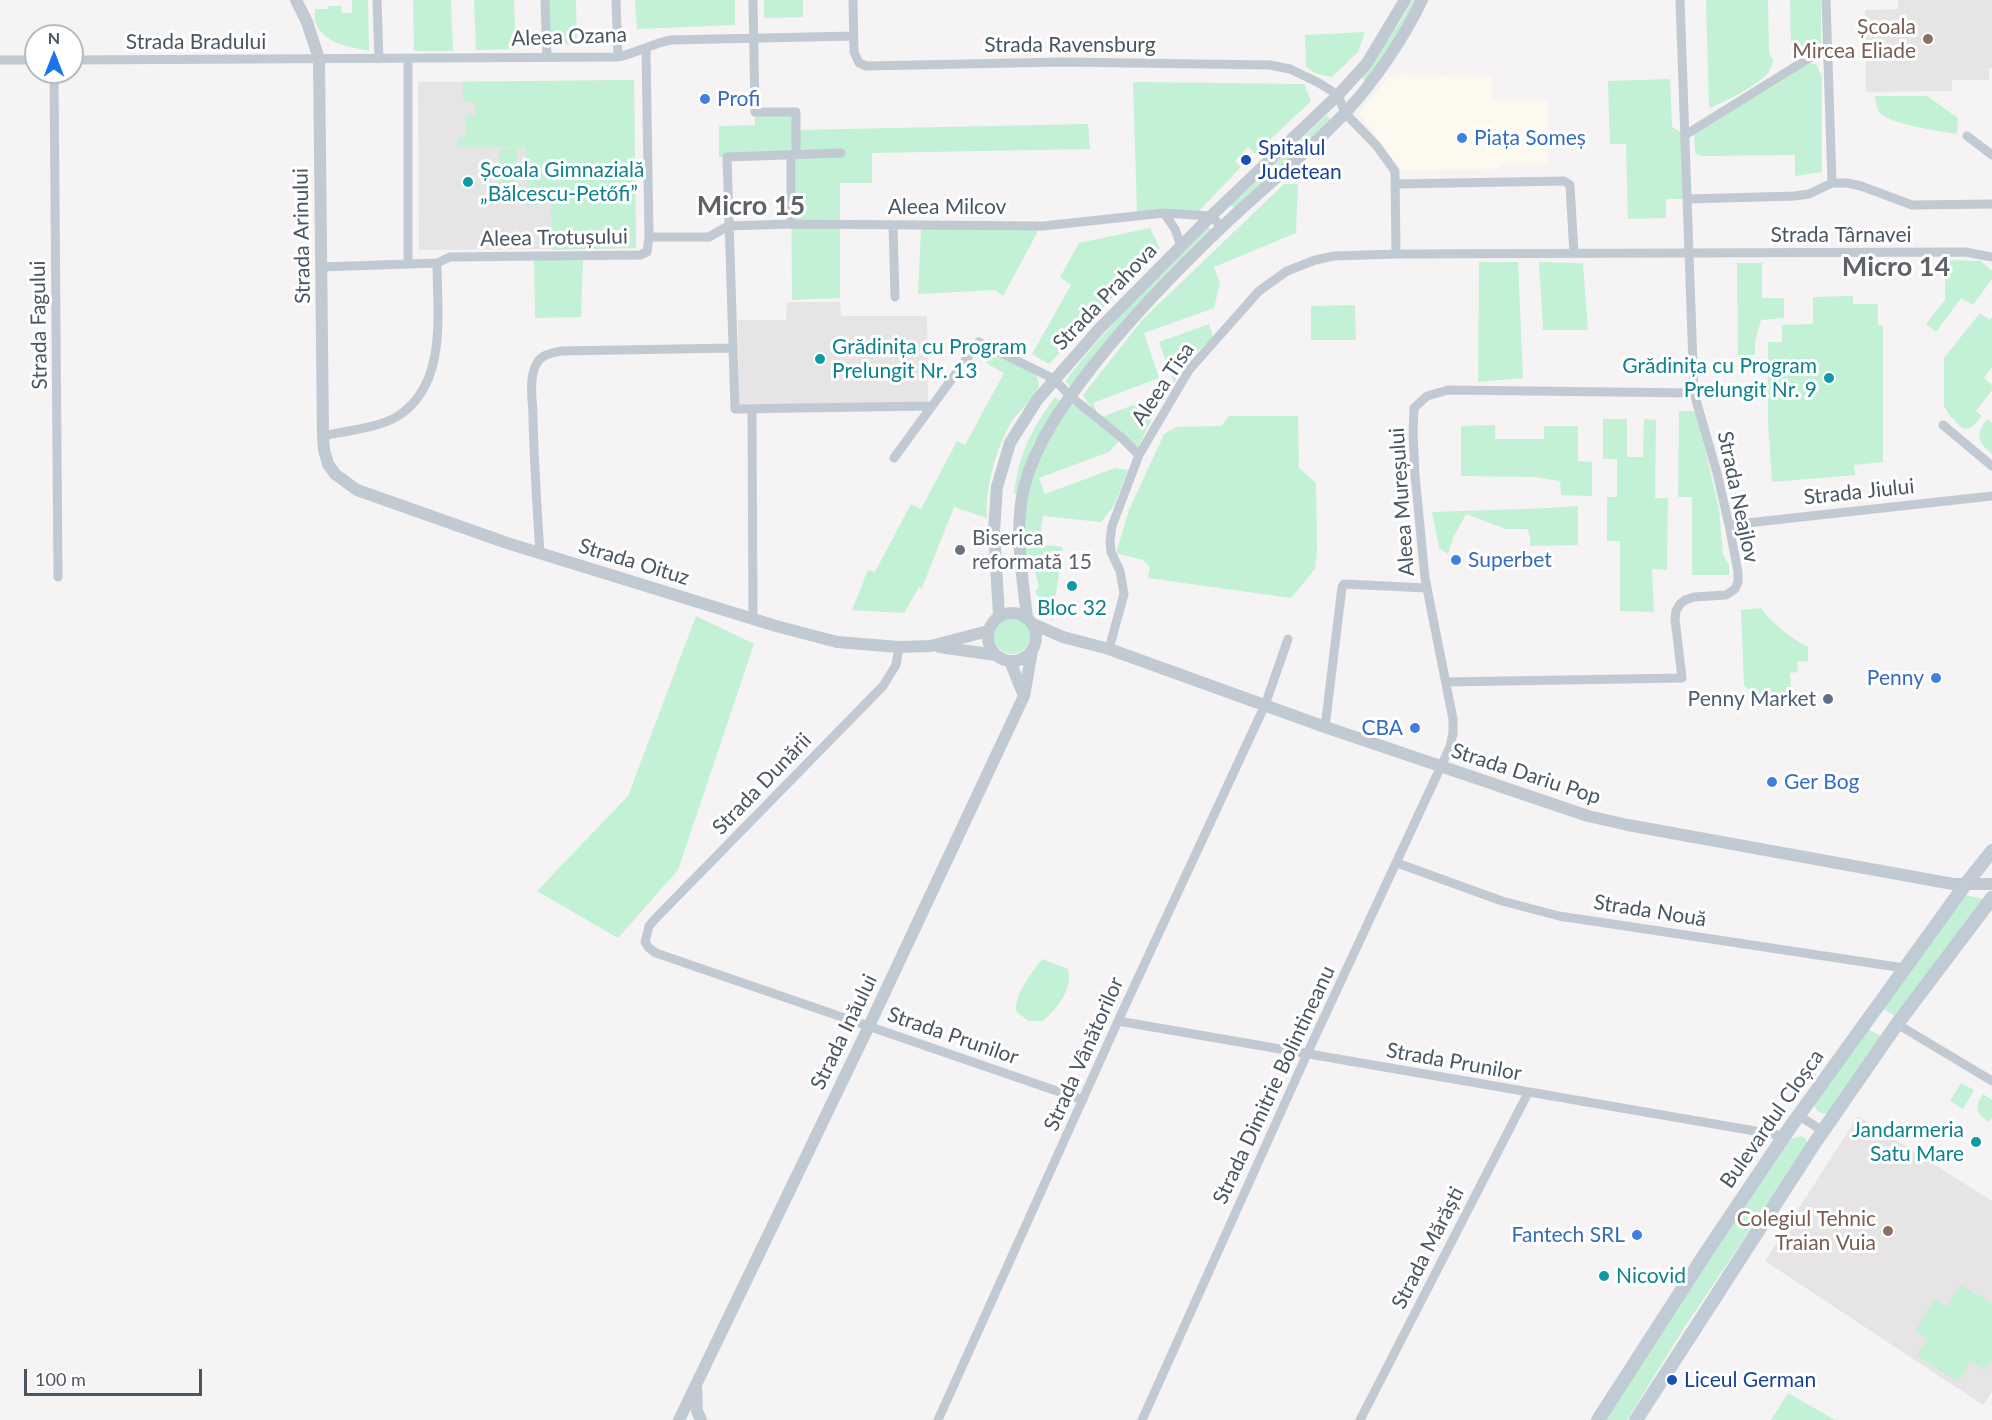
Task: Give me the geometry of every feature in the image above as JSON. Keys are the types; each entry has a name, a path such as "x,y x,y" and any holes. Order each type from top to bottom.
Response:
{"main road":[{"name":"Bulevardul Cloșca","path":"1598,1420 1798,1115 1992,851"},
{"path":"1636,1420 1824,1131 1897,1024 1992,898"}],"street":[{"name":"Strada Arinului","path":"296,0 307,22 319,59 323,436 328,464 335,474"},
{"path":"377,0 379,59"},
{"path":"545,0 548,57"},
{"path":"616,0 618,57"},
{"path":"753,0 755,112 796,112 791,224"},
{"name":"Strada Ravensburg","path":"853,0 856,58 859,63 866,66 1063,62 1270,65 1290,69 1319,82 1338,95"},
{"name":"Strada Prahova","path":"999,616 994,531 997,488 1010,443 1037,400 1099,329 1211,216 1338,95 1366,63 1405,0"},
{"name":"Strada Prahova","path":"1030,621 1018,530 1024,488 1034,454 1070,396 1107,348 1181,268 1222,226 1346,113 1376,76 1422,0"},
{"name":"Strada Neajlov","path":"1446,682 1682,678 1675,619 1680,604 1694,597 1726,595 1735,590 1737,572 1729,525 1694,393 1689,199 1680,0"},
{"path":"1826,0 1832,183"},
{"name":"Aleea Ozana","path":"319,59 618,57 671,40 854,36"},
{"path":"1685,135 1827,47"},
{"path":"646,49 650,237"},
{"name":"Strada Bradului","path":"84,60 319,59"},
{"path":"408,59 408,263"},
{"path":"0,60 24,60"},
{"name":"Strada Fagului","path":"54,84 58,577"},
{"path":"1338,95 1346,113 1376,145 1395,171 1396,254"},
{"path":"1967,136 1992,155"},
{"path":"841,153 727,157 735,409 932,406"},
{"path":"1396,184 1564,181 1569,185 1574,254"},
{"path":"1689,199 1795,196 1809,194 1832,183 1861,186 1912,205 1992,204"},
{"path":"1164,213 1175,229 1181,246"},
{"name":"Aleea Milcov","path":"728,226 791,224 1043,226 1164,213 1211,216"},
{"path":"1211,216 1222,226"},
{"path":"893,225 895,297"},
{"name":"Aleea Trotușului","path":"321,267 437,263 450,257 640,255 646,252 650,237 709,237 728,226"},
{"name":"Strada Târnavei","path":"1689,254 1965,252 1992,257"},
{"name":"Aleea Tisa","path":"1109,649 1124,594 1120,571 1111,552 1112,526 1139,455 1189,370 1259,291 1287,271 1315,260 1334,256 1689,254"},
{"path":"323,436 383,423 399,416 417,399 430,377 436,355 437,263"},
{"path":"894,458 979,342 1054,379 1070,396 1122,438 1139,455"},
{"path":"540,553 533,386 533,371 538,359 561,351 733,348"},
{"name":"Aleea Mureșului","path":"1441,766 1450,747 1453,719 1426,588 1413,433 1414,408 1426,396 1448,390 1694,393"},
{"path":"752,409 753,619"},
{"path":"1943,425 1992,465"},
{"name":"Strada Oituz","path":"335,474 344,483 372,496 540,553 753,619 837,642 899,647 931,646 996,655"},
{"name":"Strada Jiului","path":"1729,525 1992,496"},
{"path":"1325,727 1344,584 1426,588"},
{"path":"1018,613 1030,621 1036,633 1034,646 1027,657 1018,661 1010,661 996,655 990,648 988,632 992,623 999,616 1018,613"},
{"name":"Strada Dariu Pop","path":"1030,621 1063,637 1109,649 1325,727 1588,816 1816,860 1965,885 1992,884"},
{"name":"Strada Oituz","path":"931,646 988,632"},
{"name":"Strada Dariu Pop","path":"1034,646 1063,637"},
{"name":"Strada Vânătorilor","path":"938,1420 1118,1021 1265,705 1288,639"},
{"name":"Strada Inăului","path":"679,1420 869,1026 1024,696 1034,646"},
{"name":"Strada Dunării","path":"645,942 649,926 655,919 883,686 896,664 899,647"},
{"path":"1010,661 1024,696"},
{"name":"Strada Dimitrie Bolintineanu","path":"1142,1420 1307,1054 1441,766"},
{"name":"Strada Nouă","path":"1397,863 1502,901 1559,916 1904,968"},
{"name":"Strada Prunilor","path":"645,942 656,953 1083,1100"},
{"name":"Strada Prunilor","path":"1118,1021 1784,1136"},
{"path":"1897,1024 1992,1081"},
{"name":"Strada Mărăști","path":"1360,1420 1528,1093"},
{"path":"1798,1115 1824,1131"},
{"path":"696,1382 700,1420"}],"shaded area":[{"name":"Școala Mircea Eliade","path":"1898,0 1992,0 1992,68 1989,68 1989,80 1952,80 1952,91 1866,92 1865,10 1898,9"},
{"name":"Piața Someș","path":"1401,75 1492,77 1493,100 1548,101 1548,163 1499,164 1498,169 1400,170 1359,113 1388,78"},
{"path":"634,80 636,248 419,250 418,82"},
{"path":"787,302 840,302 841,316 927,316 928,403 739,405 738,320 786,320"},
{"name":"Colegiul Tehnic Traian Vuia","path":"1858,1116 1992,1201 1992,1392 1983,1405 1765,1261"}],"green space":[{"path":"352,0 368,0 369,51 332,40 320,31 315,22 315,9 341,6 342,13 352,13"},
{"path":"413,0 451,0 453,51 414,51"},
{"path":"474,0 514,0 516,49 476,50"},
{"path":"545,0 576,0 577,44 547,45"},
{"path":"635,0 735,0 735,25 637,29"},
{"path":"764,0 803,0 803,17 764,18"},
{"path":"1412,0 1417,0 1393,44 1366,82 1362,78"},
{"path":"1706,0 1768,0 1769,53 1773,60 1770,70 1759,81 1709,108"},
{"path":"1790,0 1821,0 1821,43 1803,53 1791,53"},
{"path":"1365,32 1358,52 1332,77 1315,73 1306,67 1305,35"},
{"path":"1806,62 1817,65 1822,78 1822,172 1795,176 1795,155 1701,156 1695,153 1694,130"},
{"path":"1670,79 1672,127 1685,135 1689,199 1666,199 1666,218 1628,219 1626,144 1610,144 1608,81"},
{"path":"634,80 636,248 552,250 551,204 527,205 526,147 457,147 457,137 466,137 466,116 475,115 475,102 463,102 463,82"},
{"path":"1133,82 1304,84 1311,101 1255,154 1248,147 1235,161 1241,167 1199,211 1137,214"},
{"path":"1875,96 1927,96 1958,118 1957,134 1917,127 1886,117 1880,113"},
{"path":"755,112 796,112 797,130 1088,124 1090,149 872,153 872,183 840,183 840,298 792,300 791,156 719,157 719,126 755,125"},
{"path":"1327,115 1330,120 1235,211 1231,205"},
{"path":"517,148 516,189 499,189 499,149"},
{"path":"1284,184 1298,184 1296,233 1214,267 1220,283 1214,308 1144,333 1159,378 1093,403 1099,418 1165,393 1138,447 1110,427 1122,438 1109,452 1039,478 1045,494 1115,468 1128,470 1114,506 1101,522 1043,516 1039,544 1063,547 1052,621 1035,591 1039,587 1032,560 1021,560 1024,488 1065,404 1087,408 1096,415 1083,395 1143,319"},
{"path":"1208,227 1212,230 1122,322 1070,386 1065,381 1098,340"},
{"path":"921,228 1037,228 1037,233 1003,296 995,290 918,294"},
{"path":"1150,228 1160,248 1049,364 1032,354 1071,285 1060,277 1079,243"},
{"path":"534,256 583,256 581,317 535,318"},
{"path":"1946,260 1981,261 1992,271 1992,279 1973,305 1961,298 1936,332 1926,324 1945,300"},
{"path":"1479,262 1518,262 1523,378 1478,382"},
{"path":"1539,262 1583,263 1588,330 1543,330"},
{"path":"1737,263 1762,263 1762,298 1784,298 1784,318 1761,320 1755,342 1755,355 1738,355"},
{"path":"1853,296 1853,304 1878,304 1878,325 1883,325 1883,462 1854,465 1855,475 1772,482 1768,422 1768,342 1782,342 1782,325 1813,324 1813,297"},
{"path":"1355,305 1356,340 1311,340 1311,306"},
{"path":"1980,313 1990,320 1992,317 1992,367 1984,378 1992,385 1992,390 1976,411 1982,416 1967,429 1962,428 1950,416 1944,406 1944,358"},
{"path":"1209,324 1213,337 1183,366 1174,383 1159,342"},
{"path":"992,348 1027,365 1037,376 1039,383 1036,392 1013,420 1002,441 990,481 987,518 954,507 922,588 919,587 904,613 852,610 868,570 875,572 911,504 921,509 957,441 965,445 1004,373 986,363"},
{"path":"1055,397 1061,402 1032,446 1018,492 1014,494 1019,466 1027,442"},
{"path":"1679,411 1696,411 1719,509 1723,555 1729,565 1729,575 1692,575 1692,497 1678,497"},
{"path":"1229,416 1298,416 1299,468 1316,483 1317,551 1315,569 1291,598 1148,578 1150,567 1143,560 1116,553 1129,510 1164,434 1176,427 1221,426"},
{"path":"1603,419 1627,419 1627,457 1643,457 1644,419 1656,420 1655,498 1668,498 1667,570 1652,569 1654,612 1620,611 1620,541 1607,541 1607,497 1617,497 1617,459 1603,459"},
{"path":"1987,419 1992,423 1992,454 1980,438 1981,430"},
{"path":"1495,425 1495,439 1544,439 1544,426 1578,426 1578,461 1592,462 1592,496 1561,495 1560,481 1534,477 1461,476 1461,426"},
{"path":"1578,506 1578,545 1530,546 1527,529 1506,529 1466,514 1453,538 1448,554 1439,548 1432,512 1549,508"},
{"path":"1761,608 1782,630 1808,647 1808,661 1797,662 1798,672 1790,673 1792,702 1787,708 1760,702 1744,685 1741,610"},
{"path":"696,616 754,644 678,870 618,938 537,891 628,796"},
{"path":"1012,618 1024,624 1030,636 1024,648 1012,654 1000,648 994,636 1000,624"},
{"path":"1961,894 1987,900 1895,1016 1879,1006"},
{"path":"1042,959 1068,969 1068,984 1063,998 1049,1016 1043,1021 1028,1021 1016,1011 1016,1004 1025,984"},
{"path":"1865,1028 1881,1036 1828,1113 1819,1112 1814,1104"},
{"path":"1961,1083 1974,1090 1963,1109 1950,1101"},
{"path":"1983,1094 1992,1100 1992,1117 1989,1122 1981,1116 1978,1110 1978,1103"},
{"path":"1801,1136 1808,1144 1686,1325 1627,1420 1605,1420 1661,1331 1791,1139"},
{"path":"1961,1285 1992,1304 1990,1331 1992,1332 1992,1360 1985,1370 1970,1361 1958,1382 1917,1356 1927,1339 1915,1331 1935,1299 1947,1307"},
{"path":"1788,1393 1835,1420 1771,1420"}],"place":[{"name":"Școala Mircea Eliade","path":"1928,39"},
{"name":"Profi","path":"705,99"},
{"name":"Piața Someș","path":"1462,138"},
{"name":"Spitalul Judetean","path":"1246,160"},
{"name":"Școala Gimnazială „Bălcescu-Petőfi”","path":"468,182"},
{"name":"Grădinița cu Program Prelungit Nr. 13","path":"820,359"},
{"name":"Grădinița cu Program Prelungit Nr. 9","path":"1829,378"},
{"name":"Biserica reformată 15","path":"960,550"},
{"name":"Superbet","path":"1456,560"},
{"name":"Bloc 32","path":"1072,586"},
{"name":"Penny","path":"1936,678"},
{"name":"Penny Market","path":"1828,699"},
{"name":"CBA","path":"1415,728"},
{"name":"Ger Bog","path":"1772,782"},
{"name":"Jandarmeria Satu Mare","path":"1976,1142"},
{"name":"Colegiul Tehnic Traian Vuia","path":"1888,1231"},
{"name":"Fantech SRL","path":"1637,1235"},
{"name":"Nicovid","path":"1604,1276"},
{"name":"Liceul German","path":"1672,1380"}],"district":[{"name":"Micro 15","path":"751,206"},
{"name":"Micro 14","path":"1896,267"}]}
